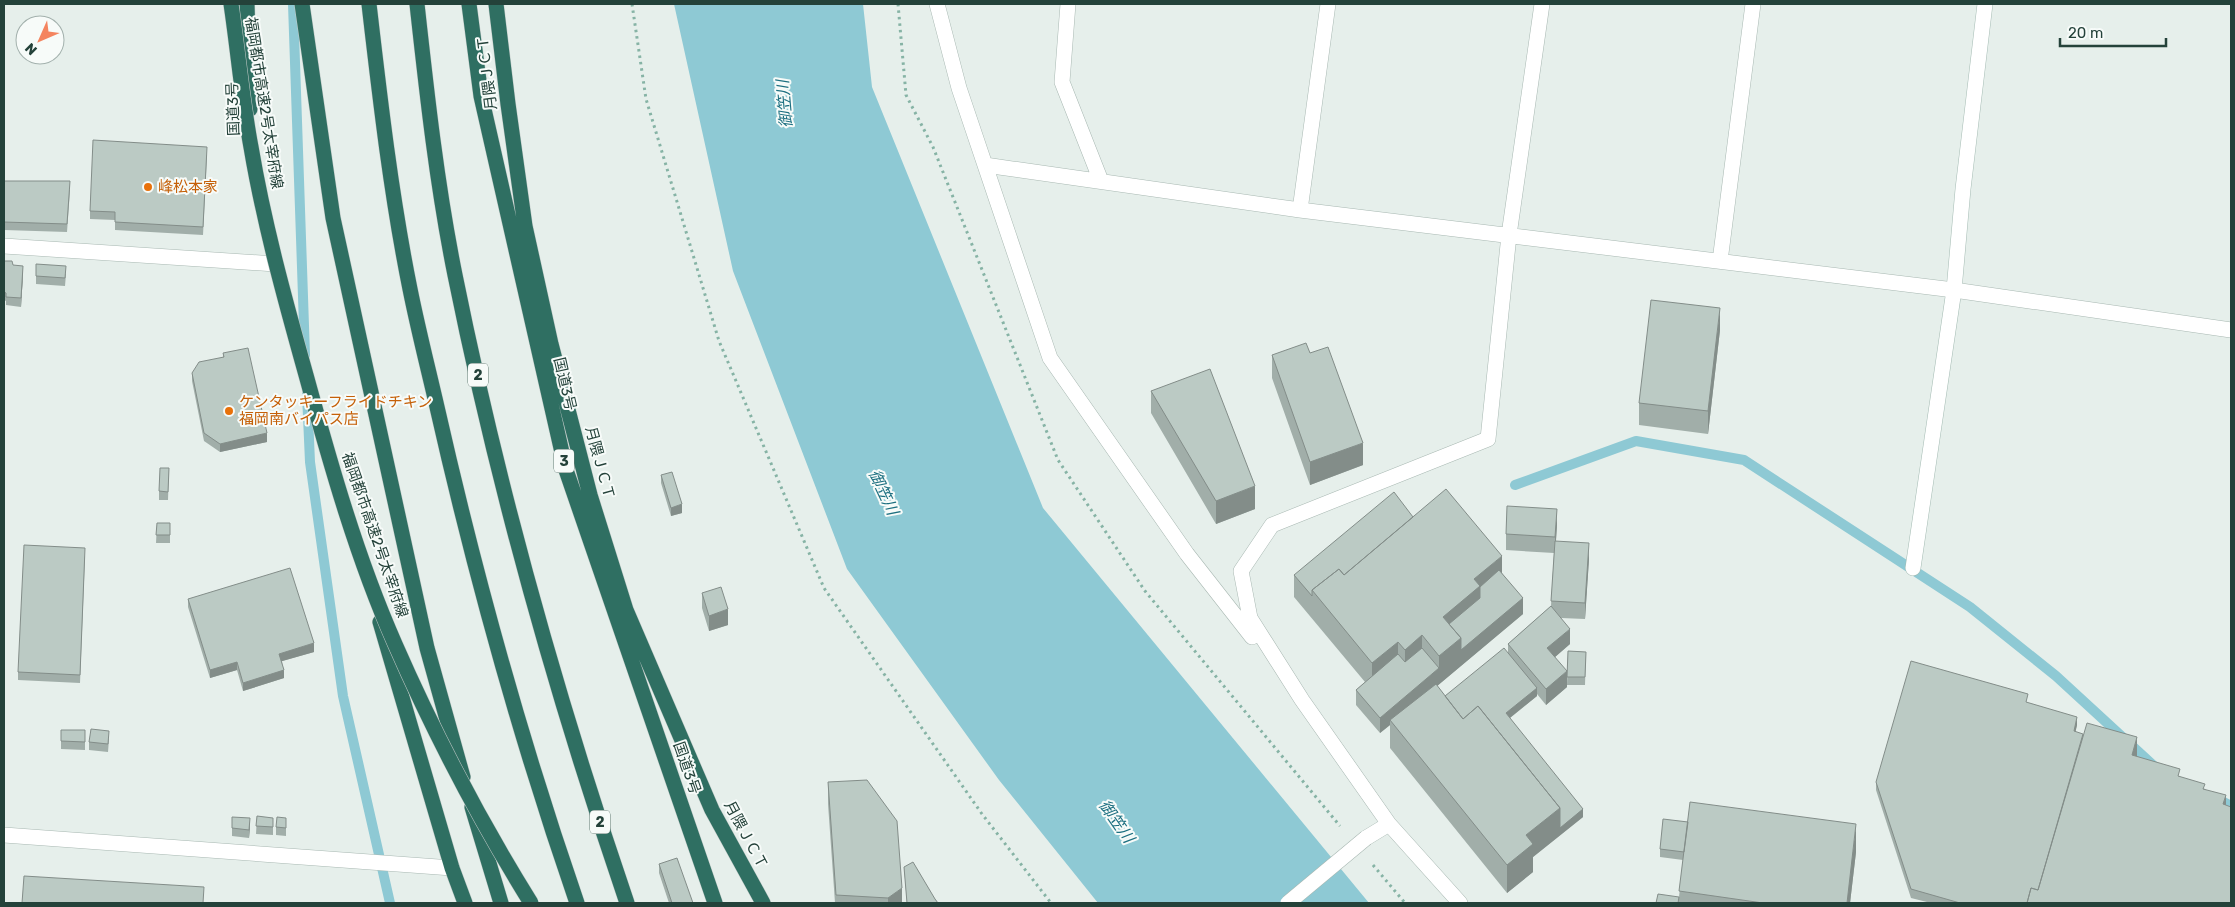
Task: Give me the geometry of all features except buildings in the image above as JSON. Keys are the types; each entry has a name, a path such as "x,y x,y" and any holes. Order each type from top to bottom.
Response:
{"highway":[{"name":"福岡都市高速2号太宰府線","path":"231,4 250,146 270,238 328,454 354,537 394,643 443,748 531,903"},
{"name":"国道3号","path":"246,4 252,142 275,264 452,868 465,903"},
{"path":"302,4 333,218 427,648 487,863 502,903"},
{"path":"369,4 385,138 410,289 464,529 529,753 577,903"},
{"name":"2","path":"417,4 432,132 455,274 510,518 574,739 627,903"},
{"name":"国道3号","path":"469,4 481,96 566,470 715,903"},
{"name":"月隈ＪＣＴ","path":"496,4 525,226 551,344 590,495 626,610 712,810 762,903"}],"street":[{"path":"938,4 959,88 1050,358 1187,554 1302,700"},
{"path":"1068,4 1062,82 1101,181"},
{"path":"1300,210 1328,4"},
{"path":"1460,903 1389,824 1302,700 1250,618 1241,571 1272,525 1488,439 1509,234 1542,4"},
{"path":"1720,261 1753,4"},
{"path":"1913,568 1954,290 1963,189 1985,4"},
{"path":"985,165 1300,210 1509,234 1954,290 2231,330"},
{"path":"4,246 275,264"},
{"path":"1288,903 1366,838 1389,824"},
{"path":"4,834 452,868"}],"path":[{"path":"632,4 646,99 719,341 824,588 982,814 1051,903"}],"water":[{"name":"御笠川","path":"674,4 863,4 872,87 1043,508 1369,903 1098,903 999,780 847,569 733,271"}],"waterway":[{"path":"293,4 305,355"},
{"path":"307,394 310,462 343,696 390,903"},
{"path":"1515,485 1636,441 1744,460 1970,607 2056,676 2155,767"},
{"path":"2214,797 2231,806"}],"place":[{"name":"峰松本家","path":"148,187"},
{"name":"ケンタッキーフライドチキン 福岡南バイパス店","path":"229,411"}]}
